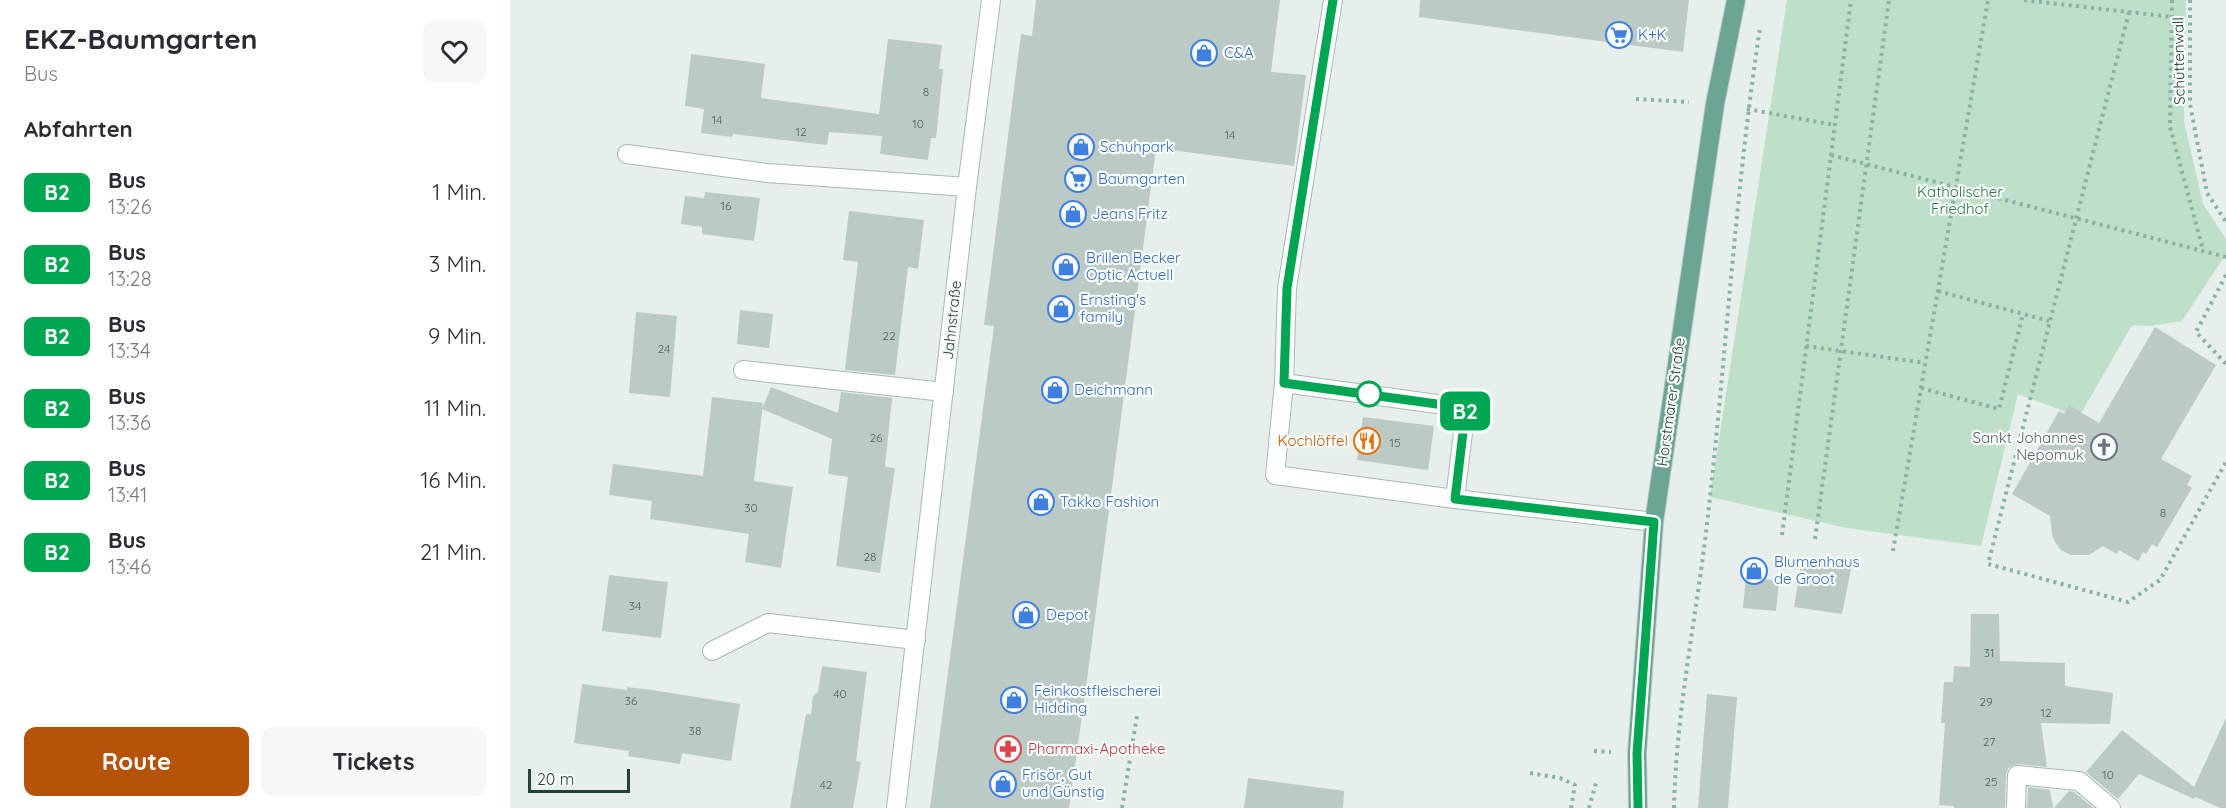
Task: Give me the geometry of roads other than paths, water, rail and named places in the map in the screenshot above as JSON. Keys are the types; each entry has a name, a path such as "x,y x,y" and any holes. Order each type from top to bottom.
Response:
{"main road":[{"name":"Horstmarer Straße","path":"1638,808 1637,753 1654,522 1715,104 1736,0"}],"street":[{"name":"Jahnstraße","path":"896,808 967,187 991,0"},
{"path":"1333,0 1287,288 1284,383 1275,475 1654,522"},
{"path":"627,154 767,173 967,187"},
{"path":"743,370 944,392"},
{"path":"1284,383 1466,408 1455,499"},
{"path":"712,651 768,623 916,640"},
{"path":"2016,808 2017,775 2079,781 2111,808"}],"place":[{"name":"K+K","path":"1619,35"},
{"name":"C&A","path":"1204,53"},
{"name":"Schuhpark","path":"1081,147"},
{"name":"Baumgarten","path":"1078,179"},
{"name":"Jeans Fritz","path":"1073,214"},
{"name":"Brillen Becker Optic Actuell","path":"1066,267"},
{"name":"Ernsting's family","path":"1061,309"},
{"name":"Deichmann","path":"1055,390"},
{"name":"Kochlöffel","path":"1367,441"},
{"name":"Sankt Johannes Nepomuk","path":"2104,447"},
{"name":"Takko Fashion","path":"1041,502"},
{"name":"Blumenhaus de Groot","path":"1754,571"},
{"name":"Depot","path":"1026,615"},
{"name":"Feinkostfleischerei Hidding","path":"1014,700"},
{"name":"Pharmaxi-Apotheke","path":"1008,749"},
{"name":"Frisör, Gut und Günstig","path":"1003,784"}],"park label":[{"name":"Katholischer Friedhof","path":"1960,200"}]}
